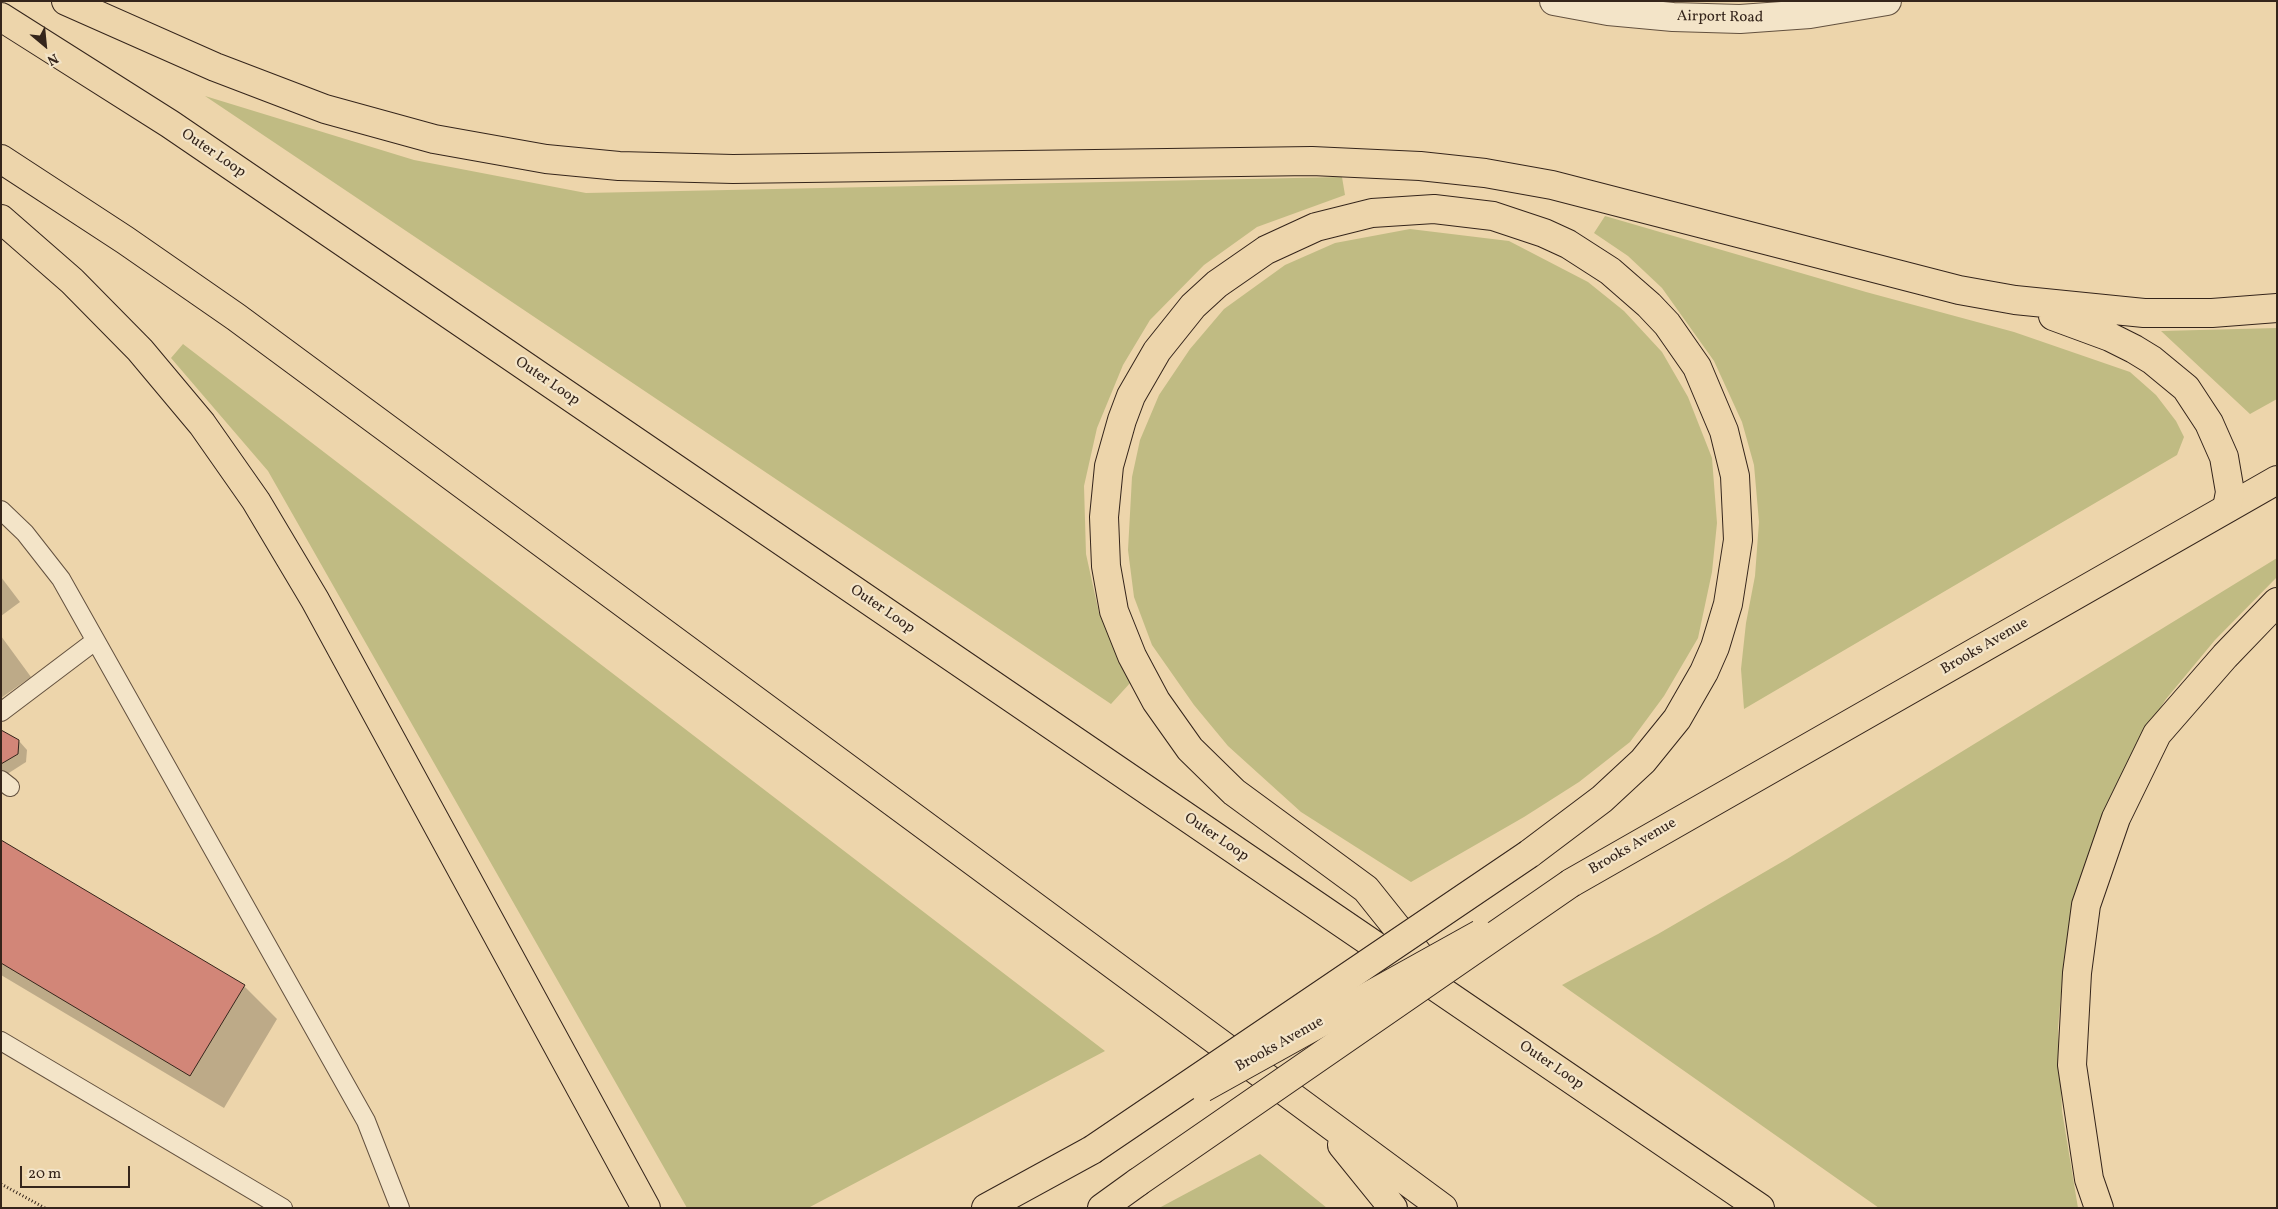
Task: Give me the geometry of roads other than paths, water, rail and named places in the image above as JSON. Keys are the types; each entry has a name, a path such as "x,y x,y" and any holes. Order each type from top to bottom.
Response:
{"main road":[{"path":"66,1 214,67 325,109 434,139 528,156 619,166 698,168 1312,162 1453,169 1552,185 2040,312 2110,337 2134,349 2169,374 2186,388 2197,403 2216,437 2228,475 2230,492 2227,508"},
{"name":"Outer Loop","path":"1,17 162,119 1760,1208"},
{"path":"1,159 125,240 244,322 1443,1208"},
{"path":"1092,1150 1529,854 1602,799 1643,761 1677,719 1704,672 1715,647 1726,611 1738,540 1735,476 1724,431 1697,367 1667,324 1649,305 1610,271 1568,244 1544,233 1493,216 1434,210 1372,213 1316,227 1266,250 1217,284 1174,328 1143,373 1122,420 1109,466 1104,542 1110,589 1122,633 1142,677 1190,749 1234,792 1366,889 1456,1002"},
{"path":"1,219 72,281 140,350 188,406 240,476 315,600 646,1208"},
{"path":"1959,290 2068,307 2144,313 2204,313 2277,308"},
{"name":"Brooks Avenue","path":"986,1208 1571,883 2277,480"},
{"path":"2099,1208 2089,1179 2072,1065 2076,973 2086,905 2116,818 2157,734 2225,656 2277,602"},
{"path":"1102,1208 1571,883"},
{"path":"1318,1115 1392,1208"}],"street":[{"name":"Airport Road","path":"1554,1 1608,11 1673,17 1740,19 1810,14 1886,1"}],"lane":[{"path":"1,510 25,533 61,579 366,1121 400,1208"},
{"path":"1,712 95,641"},
{"path":"1,1041 283,1208"}]}
